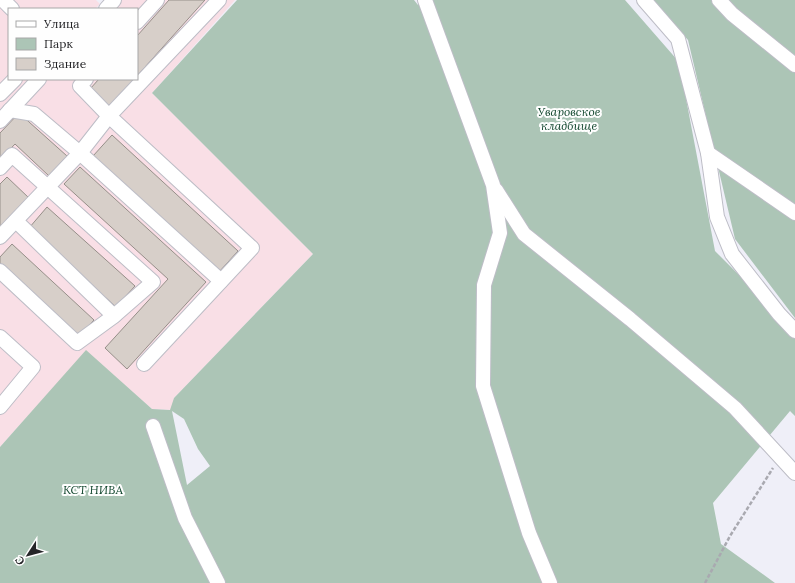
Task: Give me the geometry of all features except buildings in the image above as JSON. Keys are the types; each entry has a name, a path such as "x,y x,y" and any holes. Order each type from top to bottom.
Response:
{"lane":[{"path":"3,0 11,8"},
{"path":"107,8 114,0"},
{"path":"138,21 157,0"},
{"path":"0,237 80,153 109,116 219,0"},
{"path":"425,0 493,185 500,233 484,285 483,386 529,533 550,583"},
{"path":"644,0 678,39 708,153 717,217 732,254 779,314 795,331"},
{"path":"719,0 732,14 795,65"},
{"path":"0,94 14,80"},
{"path":"0,121 38,80"},
{"path":"85,80 80,86 109,116 252,248 144,364"},
{"path":"10,110 34,114 80,153 221,281"},
{"path":"708,153 795,213"},
{"path":"0,168 12,155 153,282 114,316 77,342 0,271"},
{"path":"493,185 524,234 630,319 735,408 795,473"},
{"path":"16,221 114,316"},
{"path":"0,337 33,367 1,402"},
{"path":"153,426 185,518 218,583"}],"path":[{"path":"705,583 730,536 780,457"}],"shaded area":[{"path":"0,0 96,0 100,4 96,8 8,8 8,80 30,80 0,113"},
{"path":"117,0 235,0 152,93 313,254 174,398 172,410 152,409 86,351 0,447 0,127 41,80 138,80 138,8 109,8"}],"green space":[{"path":"237,0 414,0 418,5 421,0 625,0 679,62 715,251 795,331 795,416 790,411 713,503 721,544 775,583 0,583 0,447 86,350 152,409 170,410 174,398 313,254 152,93","holes":["172,411 184,419 198,449 210,466 187,485"]},
{"path":"652,0 795,0 795,318 735,239 688,40"}],"park label":[{"name":"Уваровское кладбище","path":"569,119"},
{"name":"КСТ НИВА","path":"93,490"}]}
